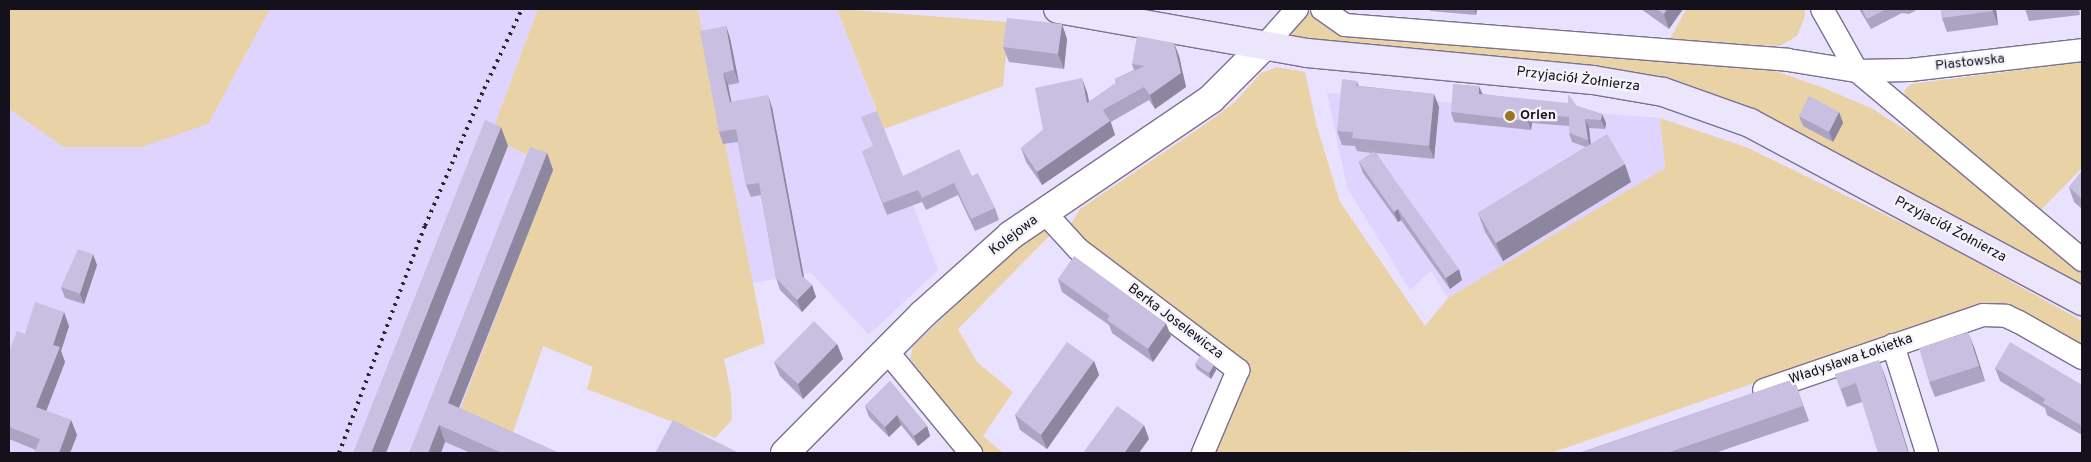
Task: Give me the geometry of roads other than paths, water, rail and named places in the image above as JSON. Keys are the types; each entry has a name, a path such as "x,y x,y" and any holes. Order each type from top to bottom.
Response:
{"main road":[{"name":"Przyjaciół Żołnierza","path":"1058,9 1358,60 1593,80 1663,92 1750,124 2082,301"}],"street":[{"path":"1265,45 1297,9"},
{"path":"1322,9 1345,25 1768,58 1857,71"},
{"path":"1822,9 1857,71 2082,260"},
{"name":"Kolejowa","path":"785,453 886,350 958,281 1011,235 1211,99 1265,45"},
{"name":"Piastowska","path":"1857,71 1910,70 2082,50"},
{"name":"Berka Joselewicza","path":"1045,213 1078,249 1238,370 1203,453"},
{"name":"Władysława Łokietka","path":"1744,397 1972,317 1994,314 2020,322 2082,358"},
{"path":"1893,345 1927,453"},
{"path":"886,350 971,453"}],"railway":[{"path":"339,453 425,226 484,89 522,9"}],"place":[{"name":"Orlen","path":"1510,116"}]}
